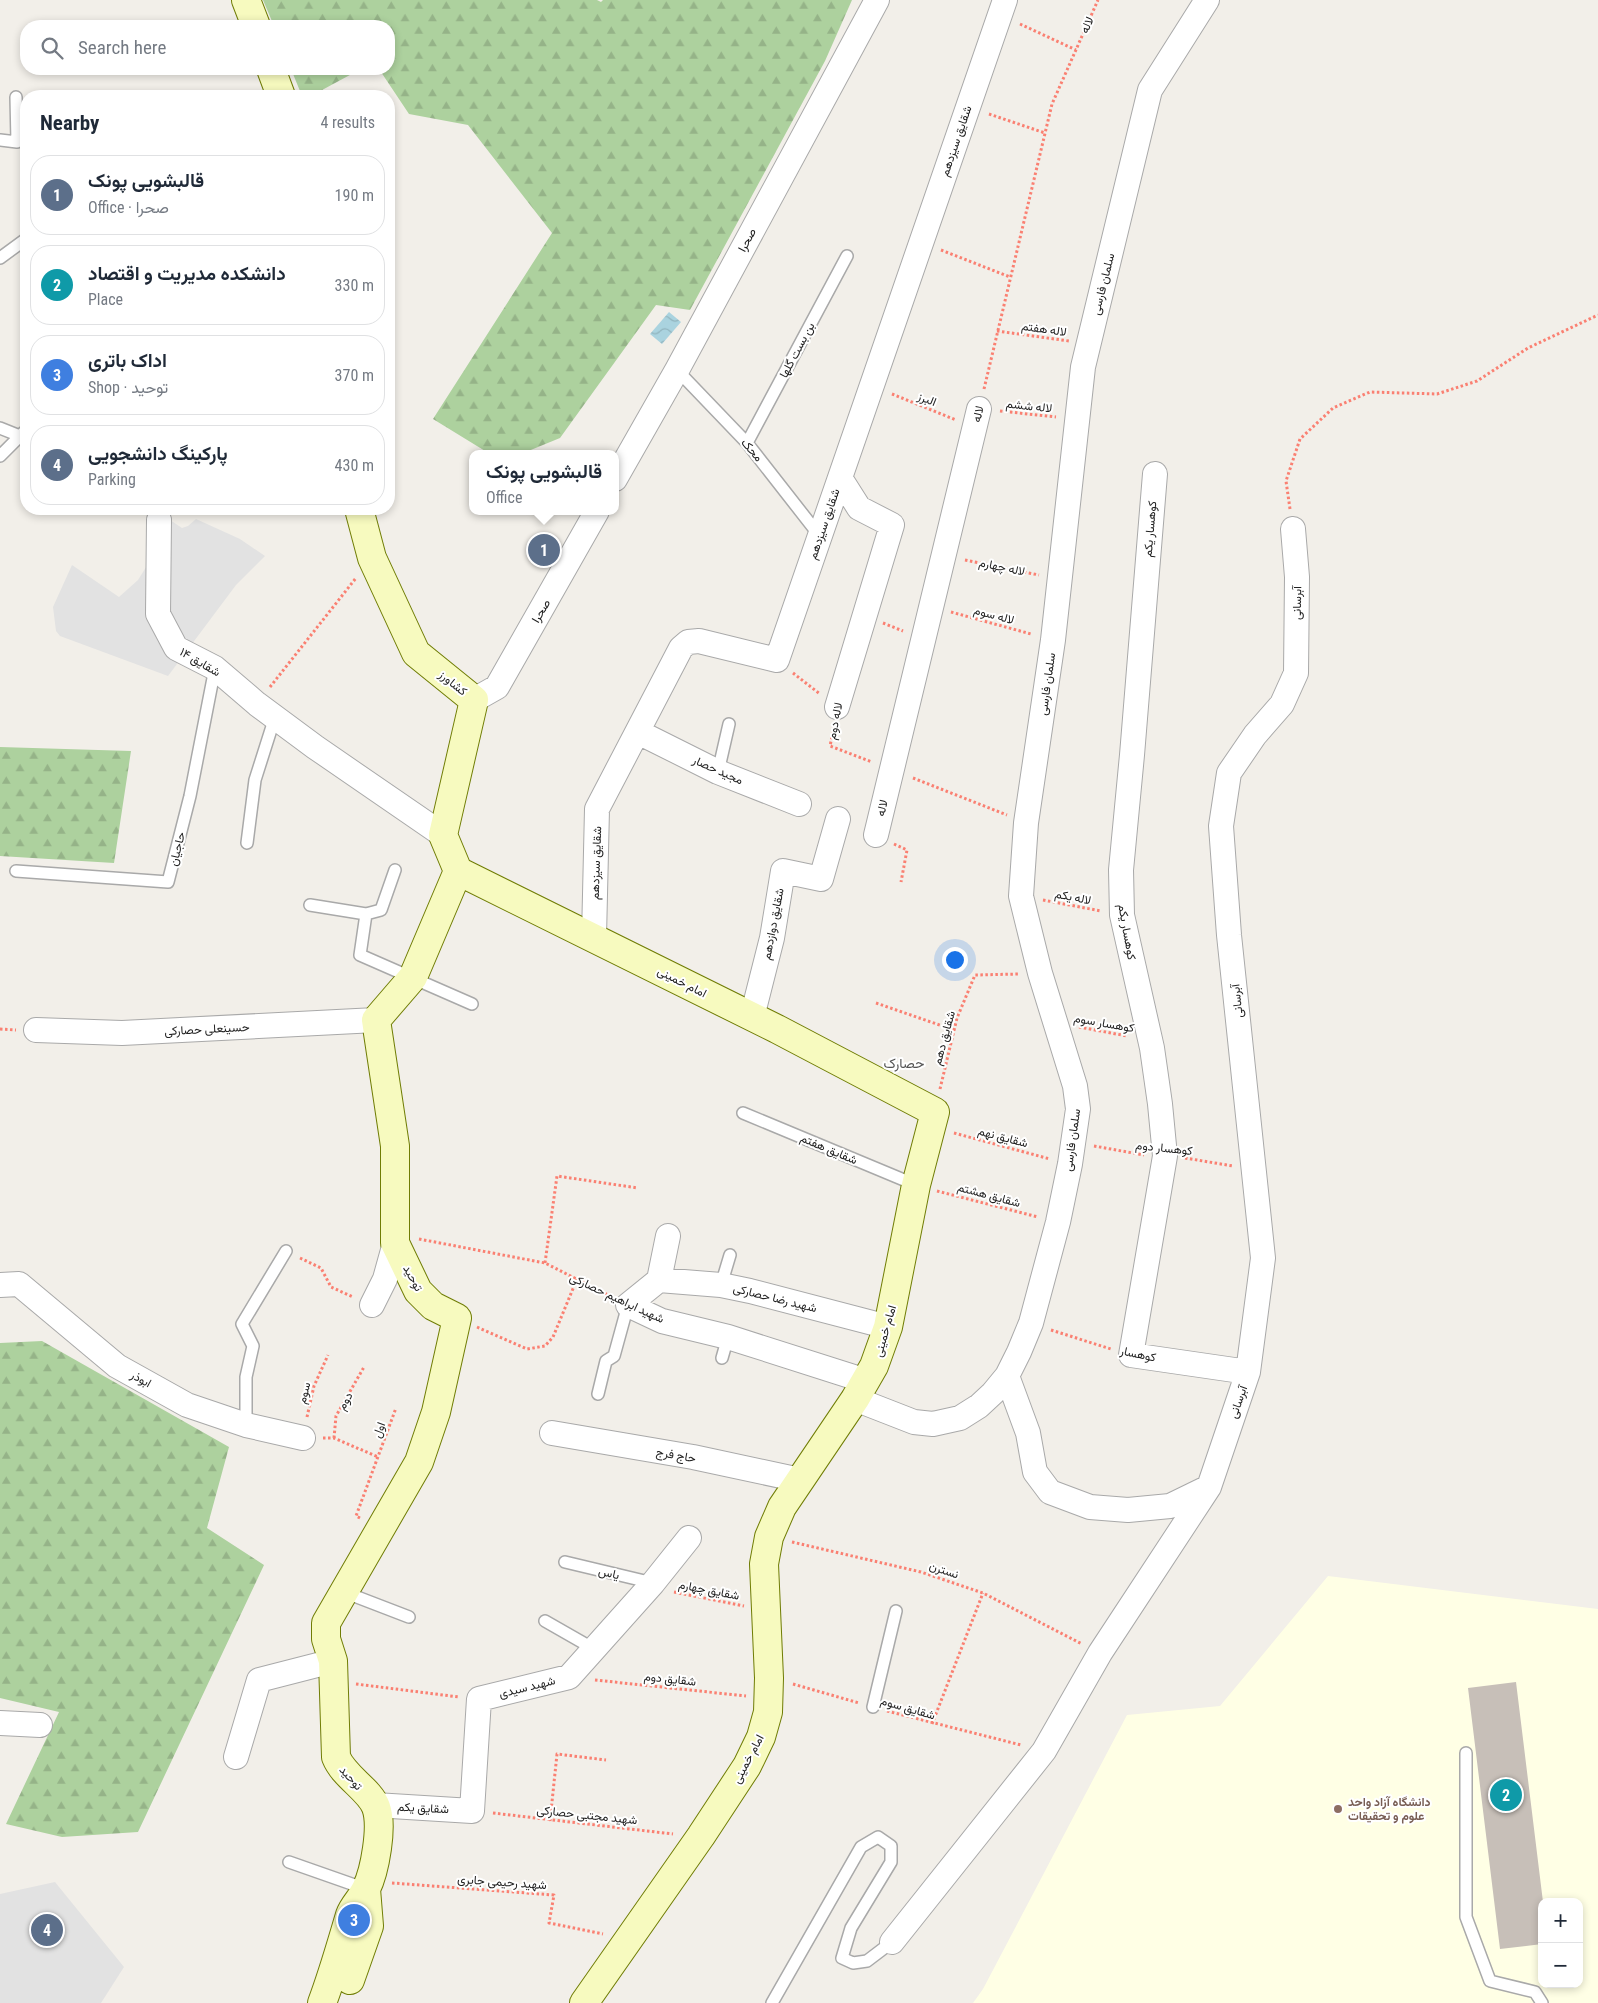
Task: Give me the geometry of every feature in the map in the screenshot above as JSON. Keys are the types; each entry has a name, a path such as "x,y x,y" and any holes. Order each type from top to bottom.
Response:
{"street":[{"path":"246,0 254,20"},
{"name":"صحرا","path":"619,472 678,370 877,0"},
{"name":"سلمان فارسی","path":"1007,1376 1031,1323 1058,1222 1078,1109 1076,1094 1040,973 1021,896 1026,823 1053,640 1083,366 1150,90 1207,0"},
{"name":"شقایق سیزدهم","path":"594,938 597,809 681,648 688,642 699,641 777,660 1002,7"},
{"path":"273,75 279,90"},
{"name":"لاله","path":"876,834 977,418"},
{"name":"کوهسار یکم","path":"1131,1355 1165,1156 1160,1104 1150,1040 1122,915 1121,870 1155,474"},
{"name":"لاله دوم","path":"837,707 892,525 859,508 840,478"},
{"name":"کشاورز","path":"361,515 372,558 416,653 474,700 443,835"},
{"name":"صحرا","path":"474,700 497,687 595,515"},
{"name":"شقایق ۱۴","path":"159,520 158,614 176,648 216,668 266,710 315,747 443,835"},
{"name":"آبرسانی","path":"892,1942 1044,1751 1100,1653 1209,1487 1248,1372 1263,1258 1229,935 1221,826 1230,773 1255,735 1282,704 1296,673 1297,577 1293,529"},
{"name":"مجید حصار","path":"638,732 718,772 799,804"},
{"name":"شقایق دوازدهم","path":"752,1017 772,938 783,871 821,879 838,820"},
{"path":"376,1020 413,977 458,870 443,835"},
{"name":"امام خمینی","path":"458,870 752,1017 934,1119 916,1185 888,1327 874,1366 861,1390 782,1507 769,1537 764,1564 769,1688 768,1712 761,1736 747,1766 701,1836 584,2003"},
{"name":"حسینعلی حصارکی","path":"36,1030 122,1034 376,1020"},
{"name":"توحید","path":"375,1805 340,1767 336,1757 333,1671 326,1639 326,1623 419,1462 436,1412 457,1318 432,1306 418,1291 395,1239 394,1146 376,1020"},
{"path":"628,1305 659,1280 668,1236"},
{"path":"372,1305 385,1279 395,1239"},
{"name":"شهید رضا حصارکی","path":"659,1280 721,1285 888,1327"},
{"name":"ابوذر","path":"0,1285 19,1284 117,1366 187,1405 246,1425 303,1438"},
{"name":"شهید ابراهیم حصارکی","path":"628,1305 725,1348 861,1390"},
{"name":"کوهسار","path":"1131,1355 1248,1372"},
{"path":"861,1390 914,1422 933,1424 960,1418 979,1406 1007,1376"},
{"path":"1007,1376 1028,1433 1034,1472 1050,1492 1090,1507 1128,1510 1170,1506 1209,1487"},
{"name":"حاج فرج","path":"552,1433 693,1457 800,1480"},
{"name":"شهید سیدی","path":"479,1699 569,1677 651,1585 689,1538"},
{"path":"236,1757 259,1680 333,1671"},
{"path":"472,1811 479,1699"},
{"path":"0,1723 40,1725"},
{"path":"342,2003 369,1926 368,1885 376,1852 379,1820 375,1805"},
{"name":"شقایق یکم","path":"375,1805 472,1811"},
{"path":"322,2003 351,1913 368,1885"}],"lane":[{"path":"0,140 17,142 16,98"},
{"path":"0,258 20,243"},
{"name":"بن بست گلها","path":"747,443 847,256"},
{"name":"محک","path":"678,370 747,443 820,536"},
{"path":"0,428 20,432"},
{"path":"0,456 20,436"},
{"name":"حاجیان","path":"16,871 168,882 190,796 216,668"},
{"path":"247,843 254,780 266,710"},
{"path":"718,772 729,724"},
{"path":"310,905 366,914 380,910 395,870"},
{"path":"366,914 360,955 472,1004"},
{"name":"شقایق هفتم","path":"743,1113 916,1185"},
{"path":"246,1425 246,1377 254,1346 242,1324 286,1251"},
{"path":"721,1285 730,1255"},
{"path":"598,1394 606,1361 614,1356 628,1305"},
{"name":"یاس","path":"565,1562 651,1585"},
{"path":"344,1592 409,1616"},
{"path":"873,1707 896,1611"},
{"path":"545,1621 594,1649"},
{"path":"1466,1753 1466,1917 1490,1981 1535,1992 1542,2003"},
{"path":"772,2003 861,1847 878,1837 891,1846 891,1862 851,1928 842,1958 853,1963 868,1961 892,1942"},
{"path":"289,1862 368,1885"}],"path":[{"name":"لاله","path":"977,418 1052,104 1098,0"},
{"path":"1002,7 1076,50"},
{"path":"968,107 1045,133"},
{"path":"921,243 1010,277"},
{"path":"1293,529 1286,481 1300,439 1333,408 1370,392 1437,394 1477,381 1528,348 1598,315"},
{"name":"لاله هفتم","path":"998,331 1088,344"},
{"name":"البرز","path":"872,386 977,418"},
{"name":"لاله ششم","path":"977,418 1077,420"},
{"name":"لاله چهارم","path":"945,555 1060,579"},
{"path":"266,710 372,558"},
{"name":"لاله سوم","path":"931,607 1053,640"},
{"path":"864,616 923,639"},
{"path":"777,660 837,707"},
{"name":"لاله دوم","path":"837,707 830,746 1026,823"},
{"path":"901,882 908,850"},
{"name":"لاله یکم","path":"1021,896 1122,915"},
{"name":"شقایق دهم","path":"934,1119 957,1018 975,975 1040,973"},
{"path":"876,1003 954,1030"},
{"name":"کوهسار سوم","path":"1056,1024 1150,1040"},
{"name":"شقایق نهم","path":"934,1119 1071,1153"},
{"name":"کوهسار دوم","path":"1071,1153 1120,1152 1161,1157 1169,1155 1253,1170"},
{"path":"545,1263 557,1176 638,1188"},
{"name":"شقایق هشتم","path":"916,1185 1058,1222"},
{"name":"شهید ابراهیم حصارکی","path":"395,1239 545,1263 628,1305"},
{"path":"286,1251 321,1268 331,1287 372,1305"},
{"path":"457,1318 527,1349 545,1346 553,1338 577,1279"},
{"name":"کوهسار","path":"1031,1323 1131,1355"},
{"name":"سوم","path":"303,1438 314,1386 328,1355"},
{"name":"دوم","path":"364,1366 336,1416 334,1438 378,1457"},
{"name":"اول","path":"380,1530 356,1516 396,1408"},
{"name":"نسترن","path":"769,1537 921,1572 983,1593 1100,1653"},
{"name":"شقایق چهارم","path":"651,1585 766,1611"},
{"path":"932,1724 983,1593"},
{"path":"333,1671 479,1699"},
{"name":"شقایق دوم","path":"569,1677 769,1688"},
{"name":"شقایق سوم","path":"769,1688 873,1707 932,1724 1044,1751"},
{"path":"550,1821 557,1754 606,1760"},
{"name":"شهید مجتبی حصارکی","path":"472,1811 701,1836"},
{"name":"شهید رحیمی جابری","path":"368,1885 554,1895 549,1923 628,1940"}],"shaded area":[{"path":"167,518 182,528 188,526 196,519 240,539 265,556 236,585 168,676 60,636 56,631 53,607 72,565 119,597 138,580 153,556 146,550"},
{"name":"دانشگاه آزاد واحد علوم و تحقیقات","path":"1328,1576 1598,1609 1598,2003 973,2003 983,1989 1127,1715 1220,1706"},
{"path":"55,1882 124,1967 101,2003 0,2003 0,1894"}],"green space":[{"path":"263,0 597,0 601,2 603,0 852,0 825,61 690,310 656,305 560,438 531,450 483,450 433,419 552,233 468,125 409,114 395,93 395,90 393,90 383,75 395,75 395,20 271,20"},
{"path":"293,75 350,75 322,90 300,90"},
{"path":"0,747 131,751 114,863 0,856"},
{"path":"42,1341 229,1447 207,1528 264,1565 138,1832 62,1837 6,1824 59,1712 0,1698 0,1343"}],"water":[{"path":"669,312 681,322 662,344 650,334"}],"building":[{"path":"1516,1682 1543,1898 1538,1898 1538,1944 1500,1949 1468,1688"}],"place":[{"name":"قالبشویی پونک","path":"544,550"},
{"name":"دانشکده مدیریت و اقتصاد","path":"1506,1795"},
{"name":"دانشگاه آزاد واحد علوم و تحقیقات","path":"1338,1809"},
{"name":"اداک باتری","path":"354,1920"},
{"name":"پارکینگ دانشجویی","path":"47,1930"}],"district":[{"name":"حصارک","path":"904,1063"}]}
